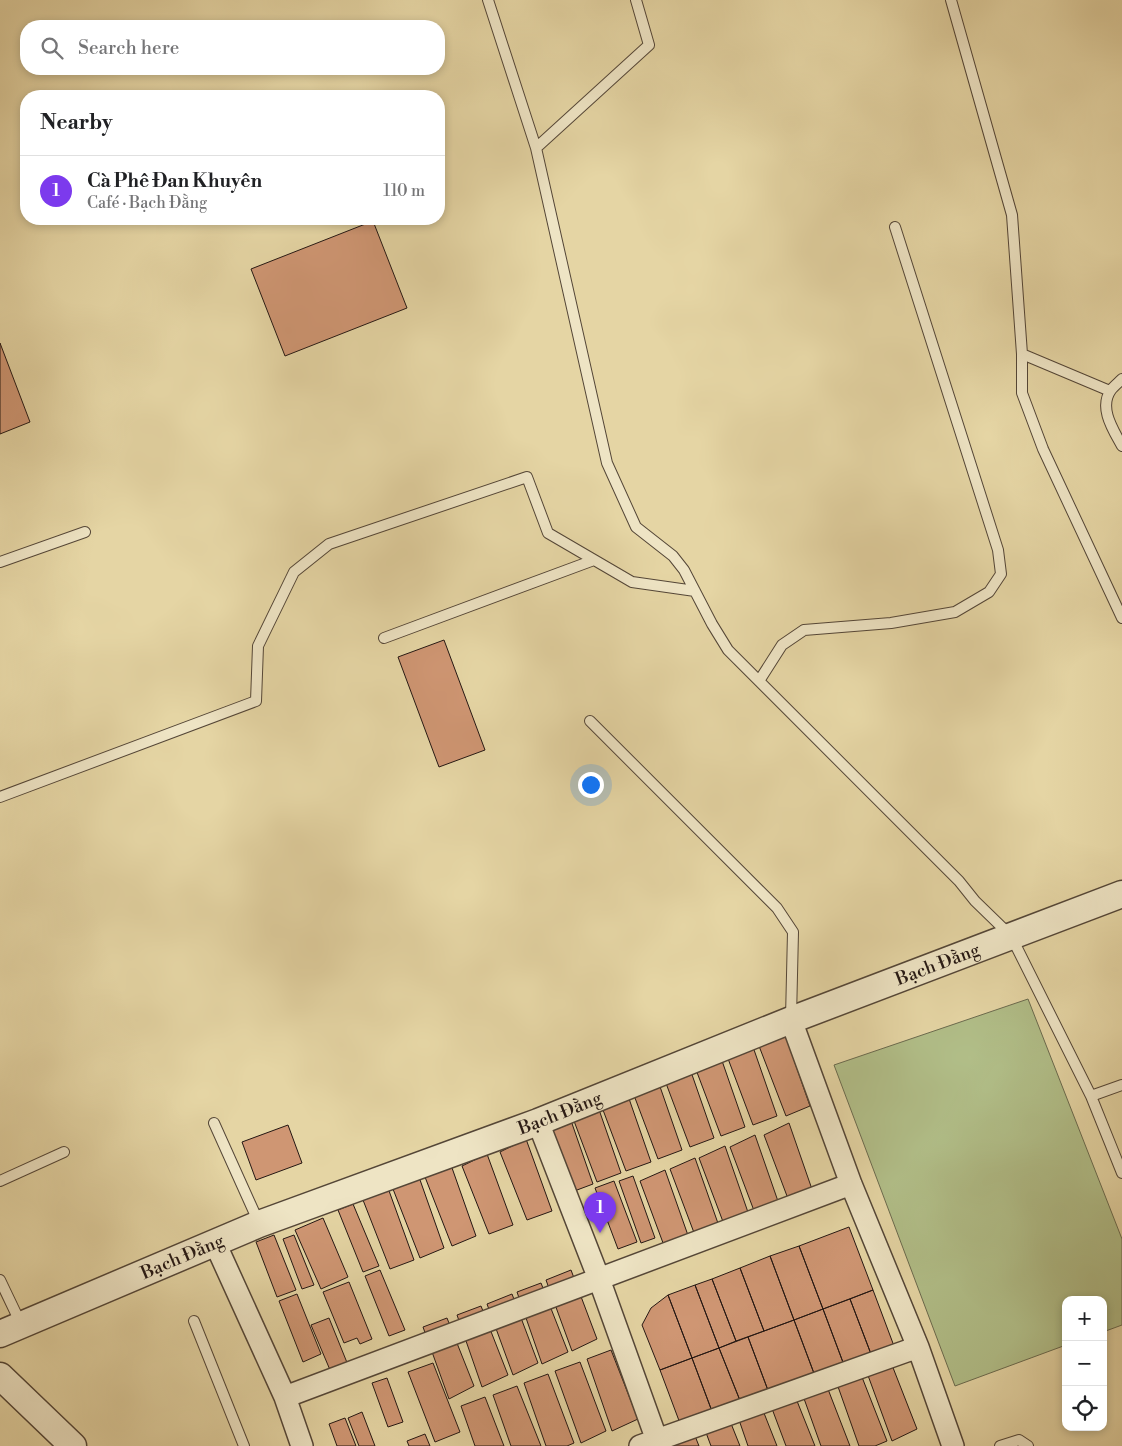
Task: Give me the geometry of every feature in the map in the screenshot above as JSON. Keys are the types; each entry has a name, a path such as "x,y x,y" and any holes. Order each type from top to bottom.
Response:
{"street":[{"name":"Bạch Đằng","path":"11,1329 259,1224 538,1122 791,1020 1122,894"},
{"path":"791,1020 851,1184 918,1347 954,1446"},
{"path":"538,1122 599,1279 652,1444 918,1347"},
{"path":"285,1397 851,1184"},
{"path":"216,1243 285,1397 302,1446"},
{"path":"0,1376 73,1446"}],"lane":[{"path":"488,0 536,148 607,463 636,527 673,556 684,570 728,650 952,874 1011,936 1091,1096 1122,1173"},
{"path":"536,148 649,45 636,0"},
{"path":"951,0 1012,215 1022,354 1022,393 1042,449 1122,618"},
{"path":"759,681 782,645 804,630 891,623 955,612 989,592 1001,574 998,550 895,227"},
{"path":"1022,354 1110,391"},
{"path":"1122,379 1110,391 1106,400 1107,418 1122,446"},
{"path":"0,797 256,701 258,646 294,572 329,544 528,477 548,533 632,582 695,592"},
{"path":"0,562 85,532"},
{"path":"384,638 594,560"},
{"path":"590,721 777,908 793,932 791,1020"},
{"path":"1091,1096 1122,1085"},
{"path":"214,1123 259,1224"},
{"path":"0,1181 64,1152"},
{"path":"0,1280 11,1329"},
{"path":"194,1321 244,1446"},
{"path":"1000,1446 1018,1440 1028,1446"}],"green space":[{"path":"1028,999 1122,1239 1122,1325 1107,1331 1107,1296 1062,1296 1062,1346 955,1386 834,1065"}],"building":[{"path":"363,225 375,225 407,308 285,356 251,269"},
{"path":"0,343 30,422 0,434"},
{"path":"444,640 485,750 439,767 398,657"},
{"path":"785,1034 810,1106 786,1116 759,1046"},
{"path":"752,1044 777,1116 753,1125 727,1056"},
{"path":"720,1055 745,1127 721,1136 695,1067"},
{"path":"689,1066 714,1138 690,1147 664,1078"},
{"path":"657,1078 682,1150 658,1159 632,1090"},
{"path":"626,1090 651,1162 626,1171 600,1102"},
{"path":"596,1101 621,1173 597,1182 571,1113"},
{"path":"568,1112 593,1184 569,1193 542,1123"},
{"path":"789,1123 814,1195 790,1204 764,1135"},
{"path":"288,1125 302,1163 256,1180 242,1142"},
{"path":"755,1135 780,1207 756,1216 730,1147"},
{"path":"526,1139 552,1211 527,1220 500,1152"},
{"path":"725,1146 750,1218 725,1227 699,1158"},
{"path":"487,1154 513,1225 489,1234 462,1166"},
{"path":"695,1158 720,1229 696,1238 670,1169"},
{"path":"451,1165 476,1236 452,1246 425,1177"},
{"path":"665,1170 690,1241 666,1251 640,1181"},
{"path":"633,1176 655,1238 641,1243 619,1181"},
{"path":"419,1177 444,1248 420,1258 393,1189"},
{"path":"614,1181 637,1242 618,1249 595,1188"},
{"path":"388,1188 414,1260 390,1269 363,1200"},
{"path":"353,1204 379,1266 363,1272 338,1210"},
{"path":"323,1218 348,1277 321,1289 295,1230"},
{"path":"849,1227 873,1290 823,1309 799,1246"},
{"path":"274,1235 296,1290 277,1297 256,1242"},
{"path":"294,1235 314,1285 302,1289 283,1239"},
{"path":"799,1246 823,1309 794,1320 770,1256"},
{"path":"770,1256 794,1320 764,1331 740,1268"},
{"path":"740,1268 764,1331 736,1341 712,1279"},
{"path":"380,1270 405,1330 389,1336 365,1276"},
{"path":"571,1270 597,1339 572,1351 546,1280"},
{"path":"712,1279 736,1341 719,1348 695,1285"},
{"path":"349,1282 372,1339 360,1344 357,1338 344,1343 323,1292"},
{"path":"541,1283 568,1352 542,1364 517,1292"},
{"path":"695,1285 719,1348 692,1358 668,1295"},
{"path":"873,1290 894,1346 871,1354 850,1299"},
{"path":"297,1294 321,1354 303,1362 279,1301"},
{"path":"512,1294 538,1363 513,1375 487,1304"},
{"path":"668,1295 692,1358 660,1370 642,1325 651,1308"},
{"path":"850,1299 871,1354 844,1365 823,1309"},
{"path":"481,1306 508,1375 482,1387 457,1315"},
{"path":"823,1309 844,1365 815,1376 794,1320"},
{"path":"329,1318 350,1370 333,1377 311,1325"},
{"path":"447,1318 474,1386 449,1399 423,1327"},
{"path":"794,1320 815,1376 769,1393 748,1337"},
{"path":"748,1337 769,1393 741,1403 719,1348"},
{"path":"719,1348 741,1403 713,1414 692,1358"},
{"path":"611,1350 638,1419 612,1431 587,1359"},
{"path":"692,1358 713,1414 681,1426 660,1370"},
{"path":"890,1360 917,1429 892,1441 866,1370"},
{"path":"580,1362 606,1431 581,1443 555,1371"},
{"path":"433,1363 460,1432 435,1442 408,1372"},
{"path":"860,1372 887,1441 875,1446 859,1446 836,1381"},
{"path":"548,1374 574,1443 567,1446 546,1446 524,1383"},
{"path":"387,1378 403,1422 388,1427 372,1383"},
{"path":"826,1384 850,1446 821,1446 802,1393"},
{"path":"517,1386 541,1446 511,1446 493,1395"},
{"path":"795,1396 815,1446 786,1446 771,1406"},
{"path":"485,1397 504,1446 475,1446 461,1406"},
{"path":"762,1408 777,1446 748,1446 738,1417"},
{"path":"362,1412 375,1446 359,1446 348,1418"},
{"path":"345,1418 356,1446 337,1446 329,1424"},
{"path":"730,1421 740,1446 711,1446 705,1430"},
{"path":"425,1434 430,1446 409,1446 407,1441"},
{"path":"695,1436 699,1446 670,1446"}],"place":[{"name":"Cà Phê Đan Khuyên","path":"600,1233"}]}
